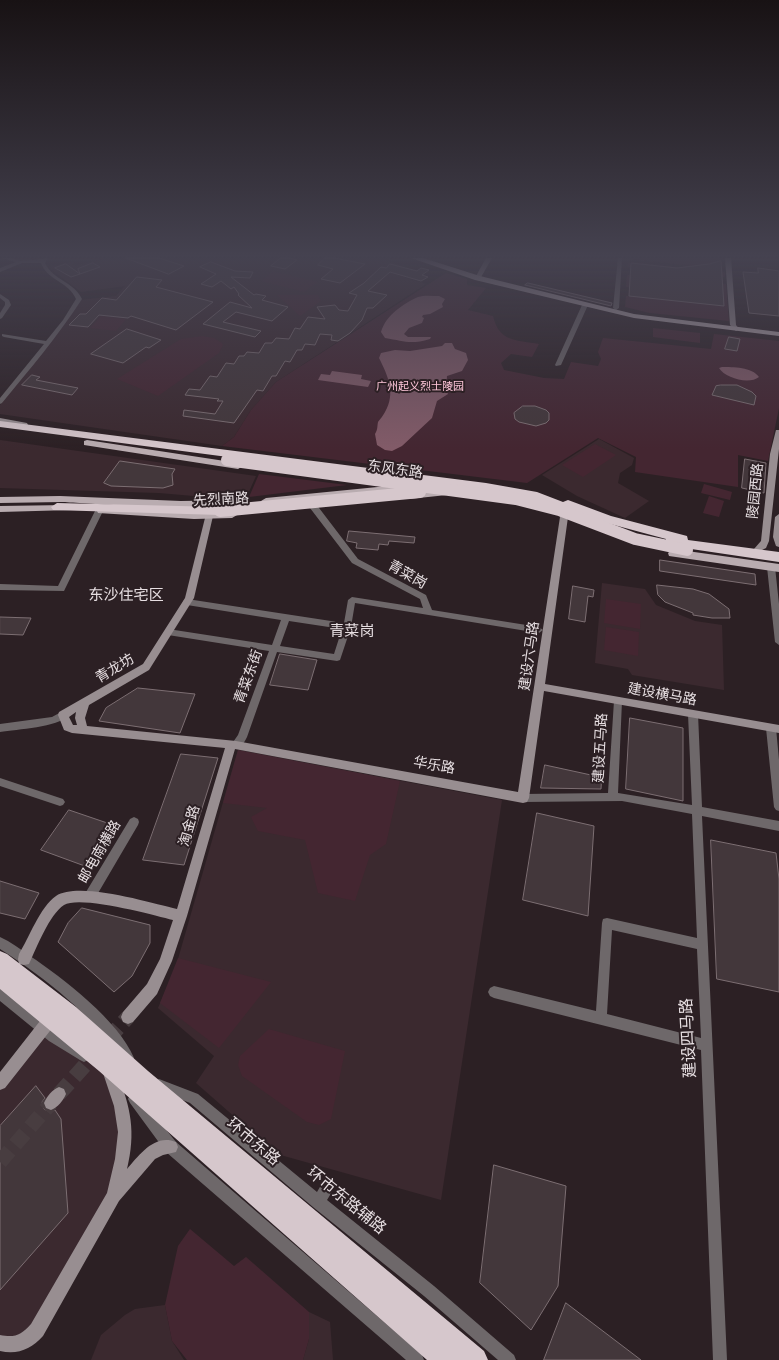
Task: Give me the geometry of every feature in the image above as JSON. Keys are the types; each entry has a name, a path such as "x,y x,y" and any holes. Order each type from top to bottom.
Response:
{"highway":[{"name":"东风东路","path":"0,422 405,482 532,491 556,498 607,519 680,538 758,549 779,545"},
{"name":"东风东路","path":"0,431 87,443"},
{"path":"87,443 490,494 540,504 635,539 687,550 777,564"},
{"name":"东风东路","path":"405,482 473,485 530,494 612,525 655,538 777,564"},
{"path":"57,507 214,513 413,492 461,490"},
{"name":"环市东路","path":"0,961 68,1014 352,1265 446,1360"},
{"name":"环市东路","path":"0,976 47,1023 106,1064 352,1265 475,1360"}],"main road":[{"path":"680,321 779,329"},
{"path":"699,321 779,334"},
{"name":"东风东路","path":"87,443 195,460 405,482 442,493 513,502 564,517 610,535 651,548 700,558 777,564"},
{"name":"先烈南路","path":"0,500 47,498 98,505 214,513 313,506 405,482"},
{"name":"先烈南路","path":"0,505 226,504 442,493"},
{"name":"先烈南路","path":"0,509 98,505"}],"street":[{"path":"0,402 64,321"},
{"path":"558,365 578,321"},
{"path":"735,321 736,326"},
{"path":"736,321 736,326"},
{"path":"4,336 48,342"},
{"name":"陵园西路","path":"758,549 762,546 765,537 779,432"},
{"path":"552,501 558,505 564,517"},
{"path":"0,587 61,589 98,505"},
{"name":"青菜岗","path":"313,506 354,561 423,597 428,611 540,630"},
{"name":"青龙坊","path":"0,728 54,720 146,667 187,602 214,513"},
{"name":"建设六马路","path":"523,798 541,687 564,517"},
{"name":"陵园西路","path":"779,517 779,545"},
{"path":"765,537 779,545"},
{"path":"777,564 779,642"},
{"path":"168,632 337,658 347,627 352,600 428,611"},
{"path":"187,602 347,627"},
{"name":"青菜东街","path":"234,745 242,737 286,617"},
{"name":"建设横马路","path":"541,687 775,728"},
{"name":"建设五马路","path":"613,797 618,701"},
{"path":"83,730 80,718 84,703"},
{"name":"建设四马路","path":"693,714 701,944 720,1360"},
{"name":"华乐路","path":"63,715 68,727 83,730 234,745 523,798 622,797 779,826"},
{"path":"775,728 779,807"},
{"name":"淘金路","path":"126,1016 152,989 160,976 181,916 234,745"},
{"path":"0,782 60,802"},
{"name":"邮电南横路","path":"90,896 134,822"},
{"path":"24,959 51,911 62,899 72,895 90,896 181,916"},
{"path":"601,1018 607,923 701,944"},
{"path":"0,943 65,989 104,1024 117,1040 141,1078"},
{"path":"494,992 706,1045"},
{"path":"0,994 47,1023 0,1083"},
{"path":"106,1064 120,1099 126,1126 122,1165 114,1196"},
{"name":"环市东路辅路","path":"106,1064 171,1147 352,1265 429,1291 509,1360"},
{"name":"环市东路辅路","path":"141,1078 194,1098 318,1202 352,1265 417,1360"},
{"path":"0,1343 20,1346 28,1341 37,1330 114,1196 150,1154 161,1148 171,1147"},
{"path":"318,1202 329,1185"}],"shaded area":[{"path":"66,321 369,321 276,382 251,410 234,437 222,446 0,414 0,405"},
{"path":"386,321 423,321 409,328 404,334 408,337 431,337 423,341 412,342 385,338 381,332"},
{"path":"445,343 452,343 455,349 466,353 468,360 462,371 447,376 446,390 448,394 437,401 432,418 402,446 392,451 385,450 377,445 375,434 378,422 385,412 390,398 388,378 379,358 381,353 442,346"},
{"path":"719,368 747,369 759,377 749,380 738,379 722,372"},
{"path":"332,371 362,375 361,379 371,381 368,387 318,380 321,374 330,375"},
{"path":"599,439 634,458 632,465 620,473 618,483 649,501 625,518 577,496 542,475"},
{"path":"0,440 256,476 247,496 206,497 159,493 0,488"},
{"path":"602,583 645,589 656,605 695,621 722,625 724,690 632,675 628,669 595,663"},
{"path":"238,750 502,800 441,1200 277,1154 196,1083 214,1056 158,1008 176,966"},
{"path":"41,1031 104,1065 115,1099 121,1139 110,1194 23,1338 0,1338 0,1087"},
{"path":"165,1305 172,1341 184,1360 91,1360 101,1335 125,1315 135,1309"},
{"path":"309,1312 330,1322 333,1360 303,1360 309,1339"}],"green space":[{"path":"96,321 124,321 116,331 90,328"},
{"name":"广州起义烈士陵园","path":"370,321 495,321 499,331 504,335 516,340 539,344 532,357 511,354 501,363 504,370 544,378 564,379 571,362 598,366 601,359 598,352 603,338 711,349 714,334 779,341 779,408 768,461 738,455 738,487 635,472 636,457 598,438 527,483 222,446 234,437 251,410 276,382"},
{"path":"653,328 700,333 700,343 653,337"},
{"path":"202,336 214,338 222,343 223,345 219,353 158,396 117,379 181,339"},
{"path":"595,444 616,455 583,477 562,465"},
{"path":"259,474 347,485 249,497"},
{"path":"704,484 732,492 730,500 701,493"},
{"path":"709,496 724,501 719,517 703,513"},
{"path":"606,599 641,604 640,629 604,623"},
{"path":"606,627 639,632 638,656 604,650"},
{"path":"238,750 400,781 386,844 370,855 355,901 318,893 305,840 258,831 251,817 267,808 223,803"},
{"path":"178,958 271,982 219,1048 160,1003"},
{"path":"269,1029 345,1051 331,1119 319,1125 307,1122 242,1076 238,1065 240,1056"},
{"path":"190,1229 234,1266 246,1257 309,1312 309,1339 303,1360 187,1360 172,1341 165,1305 178,1246"}],"building":[{"path":"73,321 93,321 88,327 69,325"},
{"path":"149,321 187,321 176,330"},
{"path":"206,321 224,321 261,331 255,337 203,324"},
{"path":"305,321 361,321 350,333 338,341 331,340 332,335 320,334 315,345 305,344 302,350 297,350 290,362 285,361 276,376 272,376 263,391 257,390 234,423 183,416 184,410 215,414 223,401 185,395 189,389 200,390 210,376 217,377 226,363 234,364 239,356 244,356 247,352 259,353 265,343 272,343 276,338 289,339 295,328 300,329"},
{"path":"127,329 161,340 149,348 146,347 123,363 91,354"},
{"path":"729,337 740,339 737,351 725,349"},
{"path":"32,375 40,377 36,380 78,388 72,395 22,385"},
{"path":"737,385 752,392 756,396 754,405 712,395 716,386"},
{"path":"523,406 535,406 546,410 549,413 549,420 536,426 519,422 515,419 514,413"},
{"path":"745,459 766,463 764,493 742,488"},
{"path":"120,461 175,469 172,474 173,485 163,488 111,486 104,483"},
{"path":"349,531 415,537 414,543 389,541 388,545 379,544 378,550 356,548 357,543 347,541"},
{"path":"660,560 755,574 756,585 660,571"},
{"path":"657,585 693,589 709,594 729,609 730,618 693,615 693,613 665,602 658,595"},
{"path":"573,586 594,590 593,597 588,596 585,622 569,619"},
{"path":"0,617 31,618 23,635 0,634"},
{"path":"280,654 317,660 308,690 270,685"},
{"path":"138,688 195,694 180,733 99,721 106,708"},
{"path":"630,718 683,728 683,801 626,789"},
{"path":"181,754 218,758 184,865 143,860"},
{"path":"545,765 591,775 592,769 602,771 601,789 541,788"},
{"path":"69,810 119,827 93,869 41,850"},
{"path":"537,813 594,826 588,916 523,900"},
{"path":"711,840 776,853 779,879 779,992 717,979"},
{"path":"0,881 39,893 25,919 0,913"},
{"path":"82,908 150,925 150,943 132,976 114,992 58,942 68,923"},
{"path":"36,1086 45,1098 42,1102 44,1109 50,1112 55,1110 61,1119 68,1213 0,1290 0,1126"},
{"path":"494,1165 566,1186 558,1286 531,1330 480,1283"},
{"path":"566,1303 641,1360 544,1360"}],"tunnel":[{"path":"108,1039 128,1017"},
{"path":"59,1094 97,1052"},
{"path":"0,1162 51,1103"}],"district":[{"name":"东沙住宅区","path":"126,596"},
{"name":"青菜岗","path":"352,632"}]}
